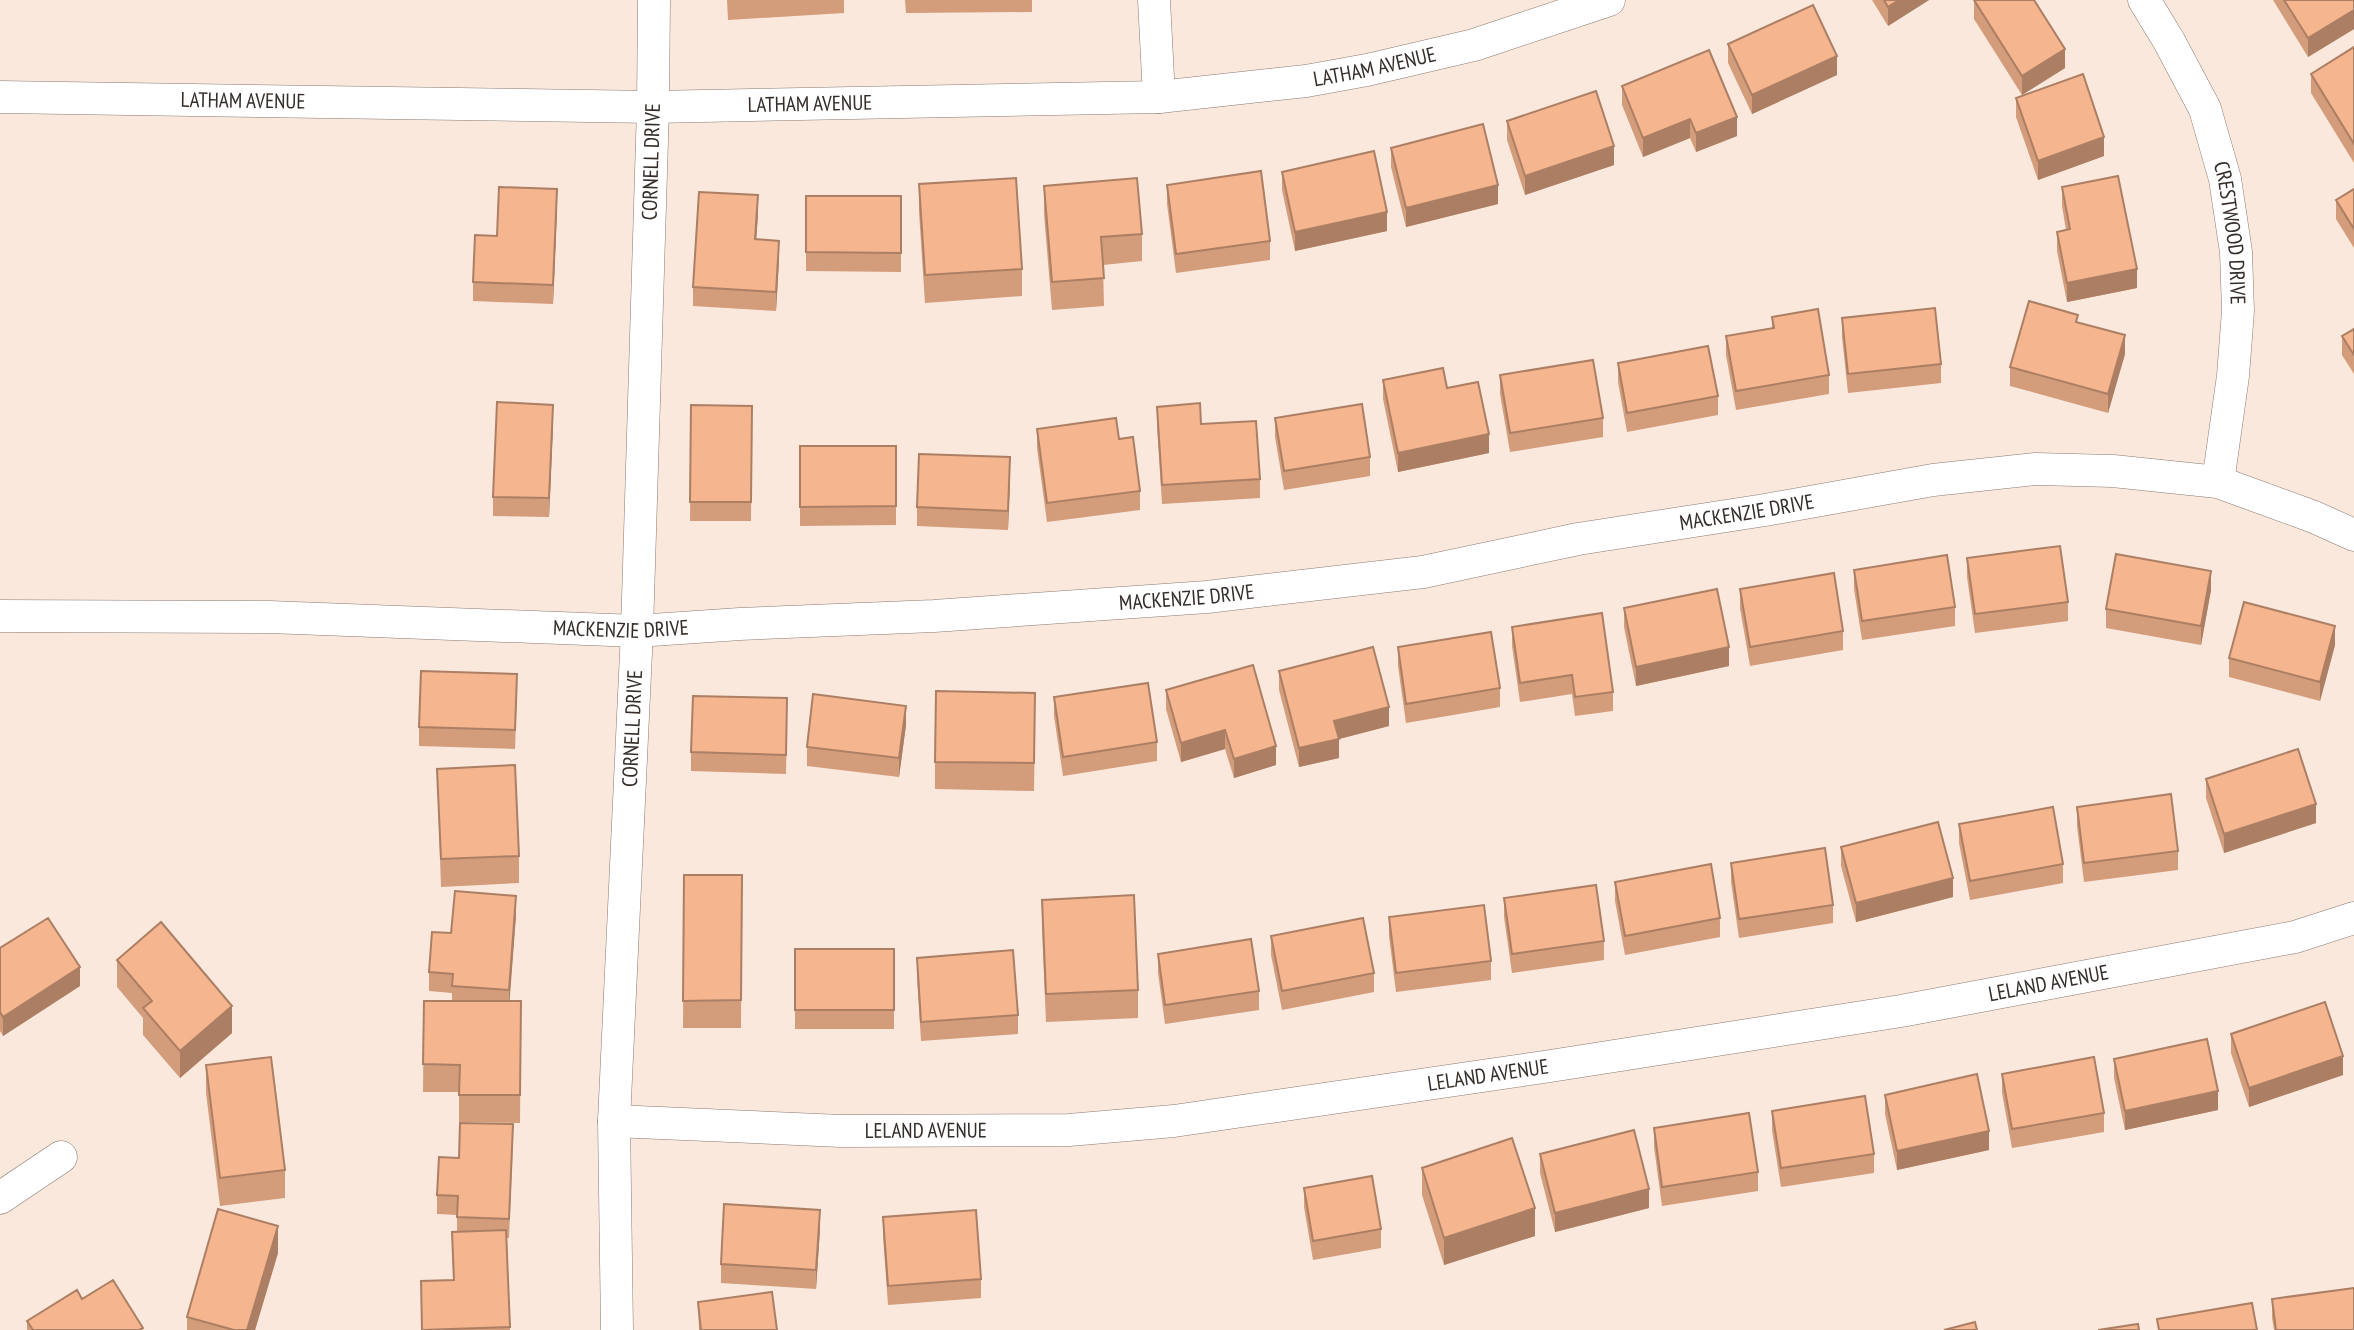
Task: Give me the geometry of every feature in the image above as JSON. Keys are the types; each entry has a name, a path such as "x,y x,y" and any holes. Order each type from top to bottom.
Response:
{"street":[{"name":"CORNELL DRIVE","path":"617,1330 614,1121 637,631 654,0"},
{"path":"1154,0 1159,97"},
{"name":"LATHAM AVENUE","path":"0,97 653,107 1159,97 1306,81 1367,70 1474,45 1609,0"},
{"name":"CRESTWOOD DRIVE","path":"2144,0 2205,109 2225,178 2236,252 2238,311 2233,376 2218,482"},
{"name":"MACKENZIE DRIVE","path":"0,616 269,617 637,631 740,624 934,617 1208,597 1423,572 1578,539 1933,480 2036,469 2113,471 2218,482 2314,517 2354,535"},
{"name":"LELAND AVENUE","path":"614,1121 841,1131 1069,1130 1174,1121 1901,1011 2295,937 2354,918"},
{"path":"0,1198 61,1157"}],"building":[{"path":"1884,0 1899,0 1888,7"},
{"path":"1974,0 2034,0 2065,49 2022,76"},
{"path":"2284,0 2354,0 2354,10 2308,38"},
{"path":"1813,5 1837,56 1752,95 1728,44"},
{"path":"2354,47 2354,144 2311,74"},
{"path":"1709,50 1737,117 1696,133 1690,119 1643,138 1622,86"},
{"path":"2083,74 2104,137 2038,161 2016,98"},
{"path":"1596,91 1614,146 1525,176 1507,121"},
{"path":"1483,124 1498,185 1406,208 1391,148"},
{"path":"1374,151 1387,212 1295,232 1282,172"},
{"path":"1261,171 1270,241 1176,254 1167,185"},
{"path":"2118,176 2137,269 2067,283 2057,232 2070,229 2062,187"},
{"path":"1016,178 1022,269 925,275 919,184"},
{"path":"1137,178 1142,234 1101,237 1104,278 1052,282 1044,186"},
{"path":"499,187 557,189 553,285 473,282 475,235 497,236"},
{"path":"2354,189 2354,229 2336,200"},
{"path":"699,192 758,195 755,239 779,241 776,292 693,287"},
{"path":"806,196 901,196 901,253 806,252"},
{"path":"2029,301 2078,315 2076,322 2125,335 2108,394 2010,367"},
{"path":"1935,308 1941,364 1848,374 1842,318"},
{"path":"1818,309 1829,375 1736,391 1726,336 1774,328 1772,317"},
{"path":"2354,329 2354,355 2342,336"},
{"path":"1708,346 1718,396 1627,413 1618,363"},
{"path":"1593,360 1603,418 1510,433 1500,375"},
{"path":"1443,368 1447,388 1478,382 1489,434 1398,453 1383,380"},
{"path":"497,402 553,405 549,498 493,497"},
{"path":"1200,403 1201,424 1256,421 1260,479 1162,485 1157,407"},
{"path":"1362,404 1370,457 1284,471 1275,418"},
{"path":"691,405 752,406 751,502 690,502"},
{"path":"1116,418 1119,439 1133,437 1140,491 1047,503 1037,429"},
{"path":"800,446 896,446 896,506 800,507"},
{"path":"919,454 1010,457 1008,511 917,507"},
{"path":"2060,546 2068,602 1975,614 1967,558"},
{"path":"2116,554 2211,571 2201,626 2106,609"},
{"path":"1947,555 1955,607 1862,621 1854,570"},
{"path":"1834,573 1843,631 1750,647 1740,589"},
{"path":"1717,589 1729,647 1636,667 1624,608"},
{"path":"2244,602 2335,626 2320,682 2229,658"},
{"path":"1602,613 1613,692 1575,697 1572,675 1520,683 1512,627"},
{"path":"1491,632 1500,688 1406,704 1398,647"},
{"path":"1373,647 1389,707 1334,721 1339,739 1299,748 1279,671"},
{"path":"1253,665 1276,746 1234,759 1225,730 1181,743 1166,690"},
{"path":"421,671 517,674 515,730 419,727"},
{"path":"1148,683 1157,742 1063,757 1054,697"},
{"path":"936,691 1035,693 1034,763 935,762"},
{"path":"813,694 906,706 899,758 807,747"},
{"path":"693,696 787,698 786,755 691,752"},
{"path":"2298,749 2316,804 2224,834 2206,779"},
{"path":"515,765 519,856 441,859 437,769"},
{"path":"2171,794 2178,851 2084,863 2077,807"},
{"path":"2053,807 2063,864 1970,881 1959,824"},
{"path":"1938,822 1953,878 1856,903 1841,847"},
{"path":"1825,848 1833,905 1739,919 1731,863"},
{"path":"1711,864 1720,918 1625,936 1615,882"},
{"path":"684,875 742,875 741,1000 683,1001"},
{"path":"1596,885 1604,941 1512,954 1504,898"},
{"path":"455,891 516,896 509,990 452,986 453,974 429,972 432,932 451,933"},
{"path":"1134,895 1138,990 1046,994 1042,900"},
{"path":"1484,905 1491,961 1396,973 1389,917"},
{"path":"48,918 80,967 3,1017 0,1012 0,948"},
{"path":"1363,918 1374,973 1282,991 1271,936"},
{"path":"161,922 232,1006 180,1051 143,1008 152,1001 117,960"},
{"path":"1251,939 1259,991 1165,1005 1158,954"},
{"path":"795,949 894,949 894,1010 795,1010"},
{"path":"1013,950 1018,1015 921,1022 917,958"},
{"path":"424,1001 521,1001 520,1095 459,1095 460,1065 423,1064"},
{"path":"2325,1002 2343,1056 2249,1088 2231,1034"},
{"path":"2207,1039 2218,1091 2125,1111 2114,1059"},
{"path":"271,1057 285,1170 220,1178 206,1065"},
{"path":"2094,1057 2104,1113 2012,1129 2002,1074"},
{"path":"1977,1074 1989,1131 1897,1151 1885,1095"},
{"path":"1865,1096 1874,1154 1781,1168 1772,1111"},
{"path":"1749,1113 1758,1172 1662,1187 1654,1128"},
{"path":"460,1123 513,1124 509,1219 457,1217 458,1196 437,1195 439,1157 459,1158"},
{"path":"1634,1130 1649,1189 1555,1213 1540,1154"},
{"path":"1512,1138 1535,1208 1444,1238 1422,1168"},
{"path":"1372,1176 1381,1229 1313,1241 1304,1188"},
{"path":"724,1204 820,1210 816,1270 721,1264"},
{"path":"218,1209 278,1226 247,1330 234,1330 187,1317"},
{"path":"976,1210 981,1279 888,1286 883,1217"},
{"path":"506,1230 510,1327 422,1330 421,1281 454,1280 452,1232"},
{"path":"113,1280 143,1328 33,1330 27,1321 77,1290 82,1299"},
{"path":"2354,1288 2354,1330 2276,1330 2272,1299"},
{"path":"772,1292 777,1330 701,1330 698,1302"},
{"path":"2252,1303 2257,1330 2159,1330 2157,1319"},
{"path":"1975,1322 1977,1330 1944,1330"},
{"path":"2138,1324 2139,1330 2098,1330"}]}
